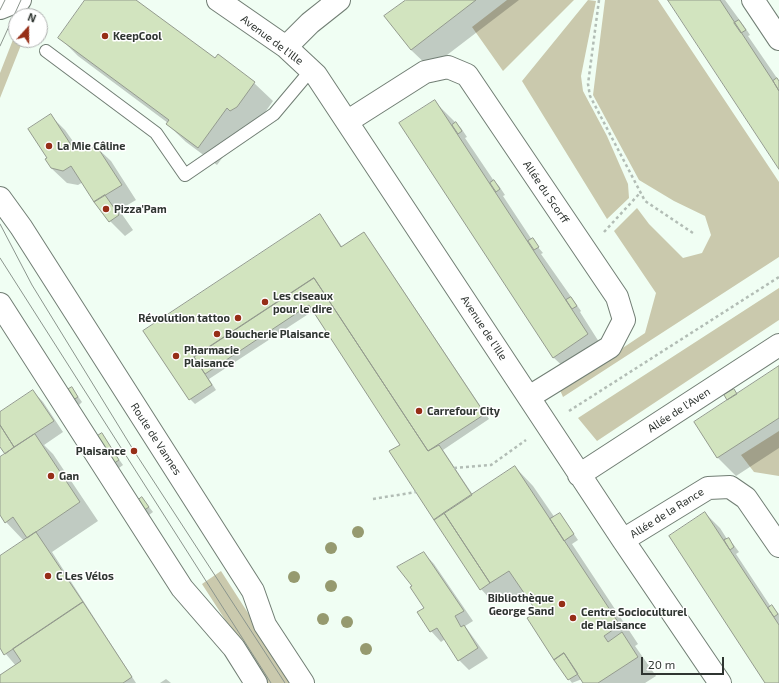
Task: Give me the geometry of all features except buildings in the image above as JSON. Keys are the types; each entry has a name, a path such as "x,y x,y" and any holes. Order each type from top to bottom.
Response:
{"street":[{"path":"0,8 20,0"},
{"name":"Avenue de l'Ille","path":"218,0 286,47 316,75 348,121 529,396 579,475 720,683"},
{"path":"286,47 310,23 339,0"},
{"path":"753,0 779,39"},
{"name":"Allée du Scorff","path":"348,121 425,72 448,67 467,75 617,297 624,320 610,347 529,396"},
{"name":"Route de Vannes","path":"0,198 32,244 253,591 265,625 303,683"},
{"path":"0,304 182,588 234,648 256,683"},
{"name":"Allée de l'Aven","path":"579,475 779,345"},
{"name":"Allée de la Rance","path":"623,540 708,488 730,487 746,498 779,546"}],"lane":[{"path":"46,51 156,133 185,174 274,114 311,70"}],"path":[{"path":"599,0 588,84 590,96 645,201 692,233"},
{"path":"584,248 599,238 640,193"},
{"path":"454,468 491,464 547,425 779,277"},
{"path":"373,499 416,492"}],"green space":[{"path":"507,0 574,0 503,71 472,27"},
{"path":"588,0 596,1 581,76 583,91 607,136 628,184 629,198 607,219 522,81"},
{"path":"605,0 658,0 779,182 779,257 563,397 560,390 645,333 656,293 614,231 637,208 649,224 683,258 702,253 711,235 705,216 674,201 639,180 593,95"},
{"path":"10,48 20,48 0,98 0,73"},
{"path":"779,288 779,320 597,441 578,418"},
{"path":"779,431 779,476 754,472 741,455"},
{"path":"221,571 293,683 266,683 202,584"}],"tram line":[{"path":"0,10 5,0"},
{"path":"0,46 21,0"},
{"path":"0,224 32,285 134,451 285,683"},
{"path":"0,258 271,683"}],"place":[{"name":"KeepCool","path":"105,36"},
{"name":"La Mie Câline","path":"49,146"},
{"name":"Pizza'Pam","path":"106,209"},
{"name":"Les ciseaux pour le dire","path":"265,302"},
{"name":"Révolution tattoo","path":"238,318"},
{"name":"Boucherie Plaisance","path":"217,334"},
{"name":"Pharmacie Plaisance","path":"176,356"},
{"name":"Carrefour City","path":"419,411"},
{"name":"Plaisance","path":"134,451"},
{"name":"Gan","path":"51,476"},
{"name":"C Les Vélos","path":"48,576"},
{"name":"Bibliothèque George Sand","path":"562,604"},
{"name":"Centre Socioculturel de Plaisance","path":"573,618"}]}
